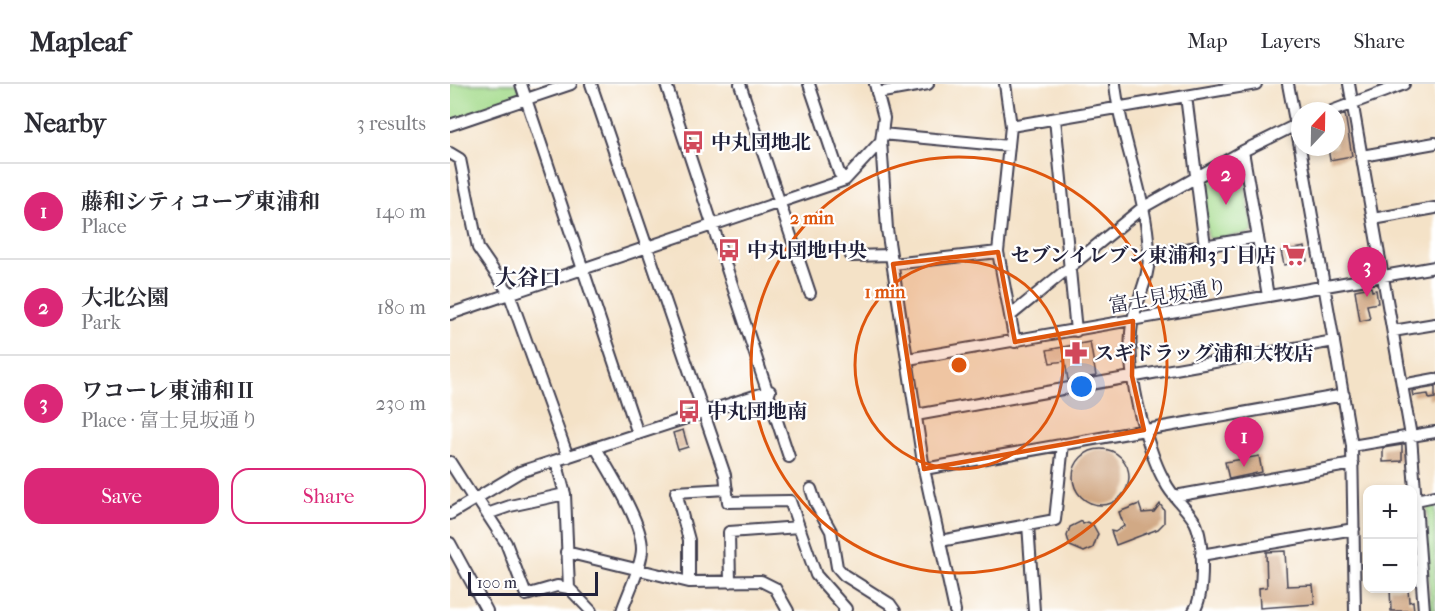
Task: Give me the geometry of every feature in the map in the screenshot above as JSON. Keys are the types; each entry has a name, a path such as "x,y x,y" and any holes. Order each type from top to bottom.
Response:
{"street":[{"path":"521,84 638,434"},
{"path":"450,125 571,84"},
{"path":"591,84 725,475 728,502 790,501 816,575 846,609 844,611"},
{"path":"666,84 770,391 771,407 789,457"},
{"path":"740,84 810,293"},
{"path":"809,84 839,173 845,180"},
{"path":"928,84 876,88 884,118 882,137 892,259 924,469 955,611"},
{"path":"1005,84 1011,126 998,252 1015,342"},
{"path":"1115,84 1118,109 1142,208 1149,255 1143,290 1133,321 1132,376 1144,430 1165,483 1196,523 1201,555 1201,586 1198,604 1194,611"},
{"path":"1011,126 1256,84"},
{"path":"1288,84 1292,102"},
{"path":"1349,84 1411,436 1415,485"},
{"path":"1345,106 1404,84"},
{"path":"1186,96 1205,246"},
{"path":"1055,118 1076,331"},
{"path":"1010,316 1142,208 1243,151 1291,127"},
{"path":"450,314 845,180 882,137"},
{"path":"882,137 1009,146"},
{"path":"1362,156 1435,143"},
{"path":"1243,151 1268,296"},
{"path":"450,153 460,159 478,248 509,293 568,457"},
{"path":"1302,156 1352,446 1356,611"},
{"path":"1373,219 1435,208"},
{"path":"1149,255 1258,237"},
{"path":"851,256 892,259 998,252"},
{"name":"富士見坂通り","path":"908,359 1435,267"},
{"path":"1393,331 1435,324"},
{"path":"916,415 1334,341"},
{"path":"1402,385 1435,379"},
{"path":"450,514 520,472 770,391"},
{"path":"924,469 1344,395"},
{"path":"1352,446 1435,432"},
{"path":"940,541 1054,520 1063,444"},
{"path":"596,448 629,508 641,544 642,551 621,611"},
{"path":"556,461 565,494 568,588"},
{"path":"1175,496 1353,464"},
{"path":"451,467 487,514 509,549 526,595 558,586 568,588 591,611"},
{"path":"689,582 689,540 676,492 727,489"},
{"path":"812,489 816,504 831,531 837,567 844,575 890,604 895,611"},
{"path":"487,514 510,506 565,494"},
{"path":"1417,500 1435,496"},
{"path":"1417,514 1424,611"},
{"path":"1028,524 1034,611"},
{"path":"730,582 729,532 799,527"},
{"path":"1201,555 1354,529"},
{"path":"451,550 487,611"},
{"path":"566,552 689,582 769,584 776,588 788,611"}],"highlighted area":[{"path":"998,252 1015,342 1133,321 1132,376 1144,430 924,469 893,264"}],"green space":[{"path":"450,84 517,84 521,94 518,99 450,122"},
{"path":"1237,158 1240,159 1253,230 1251,233 1208,238 1201,180"},
{"path":"1435,502 1435,611 1430,611 1427,503"}],"building":[{"path":"1345,114 1352,156 1330,160 1329,156 1345,156"},
{"path":"1305,247 1307,261 1284,265 1281,251"},
{"path":"1371,287 1372,291 1376,290 1378,303 1367,305 1370,319 1360,321 1355,290"},
{"path":"1090,342 1096,376 1068,380 1065,361 1050,363 1047,350"},
{"path":"1435,387 1435,398 1429,399 1428,394 1413,396 1412,391"},
{"path":"683,430 688,447 678,450 673,433"},
{"path":"1402,445 1402,461 1383,462 1383,448"},
{"path":"1096,449 1106,449 1121,457 1127,466 1129,477 1127,488 1121,497 1106,505 1096,505 1085,500 1078,493 1073,482 1073,472 1078,461 1085,454"},
{"path":"1259,456 1262,472 1229,479 1225,462"},
{"path":"1139,504 1142,513 1154,512 1160,504 1164,510 1164,523 1158,529 1116,545 1111,531 1115,532 1124,526 1119,512"},
{"path":"1082,521 1083,524 1088,522 1093,525 1098,534 1093,548 1084,552 1070,546 1067,536 1070,527"},
{"path":"1285,551 1287,586 1313,585 1315,604 1260,608 1259,588 1267,587 1266,552"},
{"path":"1390,593 1408,593 1409,602 1413,601 1414,611 1391,611"}],"place":[{"name":"中丸団地北","path":"693,142"},
{"name":"大北公園","path":"1226,205"},
{"name":"中丸団地中央","path":"729,250"},
{"name":"セブンイレブン東浦和3丁目店","path":"1294,255"},
{"name":"ワコーレ東浦和Ⅱ","path":"1367,297"},
{"name":"スギドラッグ浦和大牧店","path":"1076,353"},
{"name":"中丸団地南","path":"689,411"},
{"name":"藤和シティコープ東浦和","path":"1244,467"}],"district":[{"name":"大谷口","path":"528,278"}]}
